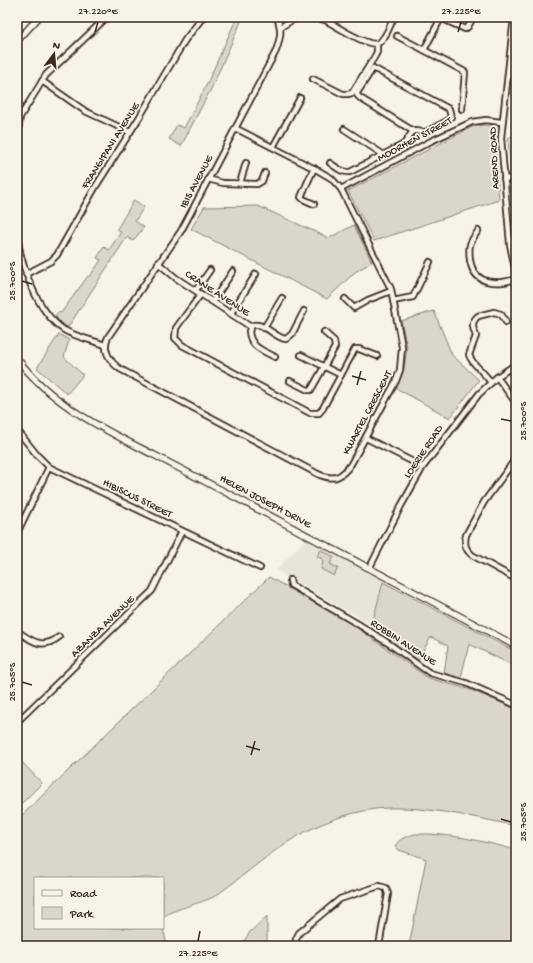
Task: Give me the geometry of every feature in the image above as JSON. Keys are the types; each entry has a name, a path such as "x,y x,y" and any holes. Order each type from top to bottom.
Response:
{"street":[{"path":"17,41 39,17"},
{"path":"17,139 20,117 42,81 51,70 106,17"},
{"name":"FRANGIPANI AVENUE","path":"26,274 51,261 57,255 96,186 185,40 203,17"},
{"path":"277,17 281,27 292,20 301,17"},
{"path":"314,17 324,20 365,42 377,44"},
{"path":"313,79 343,94 352,93 376,56 377,44 385,36 394,17"},
{"path":"424,50 441,17 465,29 468,28 473,17"},
{"name":"AREND ROAD","path":"514,17 501,122 501,138 510,244 516,274"},
{"name":"IBIS AVENUE","path":"105,345 108,337 181,231 276,51 281,39 281,27"},
{"path":"397,36 465,72 462,109"},
{"path":"375,69 449,108 450,117 447,121 426,132 413,131 357,95 371,70 375,69"},
{"path":"42,81 85,111 130,132"},
{"path":"273,147 300,98"},
{"name":"MOORHEN STREET","path":"341,190 431,141 472,122 486,120 501,122"},
{"name":"KWARTEL CRESCENT","path":"105,345 107,355 110,360 120,369 324,476 334,478 344,473 351,464 396,381 400,370 402,347 391,291 341,190 331,178 235,128"},
{"path":"344,129 384,155"},
{"path":"330,163 341,171 350,172 404,144 413,131"},
{"path":"426,132 431,141"},
{"path":"240,183 246,164"},
{"path":"314,168 301,196 314,204"},
{"path":"208,179 219,183 260,183 265,174"},
{"path":"504,179 516,178"},
{"path":"17,230 19,249 26,274 40,302 53,319 64,330 105,345"},
{"path":"478,231 469,245 471,266 474,273 478,277 497,283 516,279"},
{"path":"393,301 413,297 430,262"},
{"name":"CRANE AVENUE","path":"158,263 176,278 251,327 249,333 254,345 275,357"},
{"path":"196,290 210,270"},
{"path":"213,302 233,271"},
{"path":"231,313 256,274"},
{"path":"346,299 354,308 368,300 391,291"},
{"path":"201,294 176,328 175,338 182,345 310,413 319,413 323,408 355,348 377,356"},
{"path":"264,328 282,298"},
{"path":"251,327 256,324 281,338 286,339 292,334 304,311"},
{"path":"490,383 486,375 469,355 476,336 472,324 478,316 494,312 501,314 506,322"},
{"path":"290,381 309,390 336,344 324,332"},
{"path":"301,355 341,375"},
{"name":"HELEN JOSEPH DRIVE","path":"17,358 60,400 111,433 370,567 417,594 516,646"},
{"name":"LOERIE ROAD","path":"370,567 423,467 471,403 490,383 516,364"},
{"path":"497,377 516,403"},
{"name":"HIBISCUS STREET","path":"17,430 37,455 49,467 260,568"},
{"path":"366,438 423,467"},
{"path":"516,458 484,502 464,541 467,551 472,555 516,579"},
{"path":"17,532 49,467"},
{"name":"AZANZA AVENUE","path":"17,722 152,591 182,531"},
{"name":"ROBBIN AVENUE","path":"290,580 291,585 388,643 424,670 430,673 466,682 516,704"},
{"path":"17,631 41,644 49,643 59,637"},
{"path":"296,946 296,939 299,932 340,899 379,886 386,888 388,894 379,946"}],"shaded area":[{"path":"306,539 383,580 372,625 276,570"}],"green space":[{"path":"237,17 243,17 212,87 181,146 169,139 177,125 184,128 207,84"},
{"path":"493,125 499,200 374,241 348,191 472,127"},
{"path":"516,134 516,172 511,173 508,138"},
{"path":"134,200 144,207 135,221 144,227 133,241 127,237 68,327 62,324 55,316 58,312 61,313 88,276 90,276 101,260 97,258 104,247 109,250 121,232 117,229"},
{"path":"258,206 329,238 354,225 372,262 355,272 327,299 191,229 204,207"},
{"path":"434,311 452,355 479,380 450,418 396,388 404,369 407,347 401,321"},
{"path":"59,334 69,340 64,357 83,375 67,394 37,368"},
{"path":"321,550 334,557 330,564 338,568 334,576 321,569 323,562 322,559 317,556"},
{"path":"269,577 356,627 428,678 471,690 516,709 516,826 446,812 409,808 375,809 354,813 334,819 305,832 275,851 215,896 178,909 164,917 164,877 34,877 34,929 163,929 167,946 17,946 17,820"},
{"path":"383,582 516,652 516,667 469,644 461,678 444,673 448,646 431,637 418,660 371,628"},
{"path":"17,757 42,783 17,808"},
{"path":"415,834 466,838 516,850 516,946 409,946 426,859 399,850 395,846 401,839"},
{"path":"267,916 267,946 241,946 250,932"}]}
